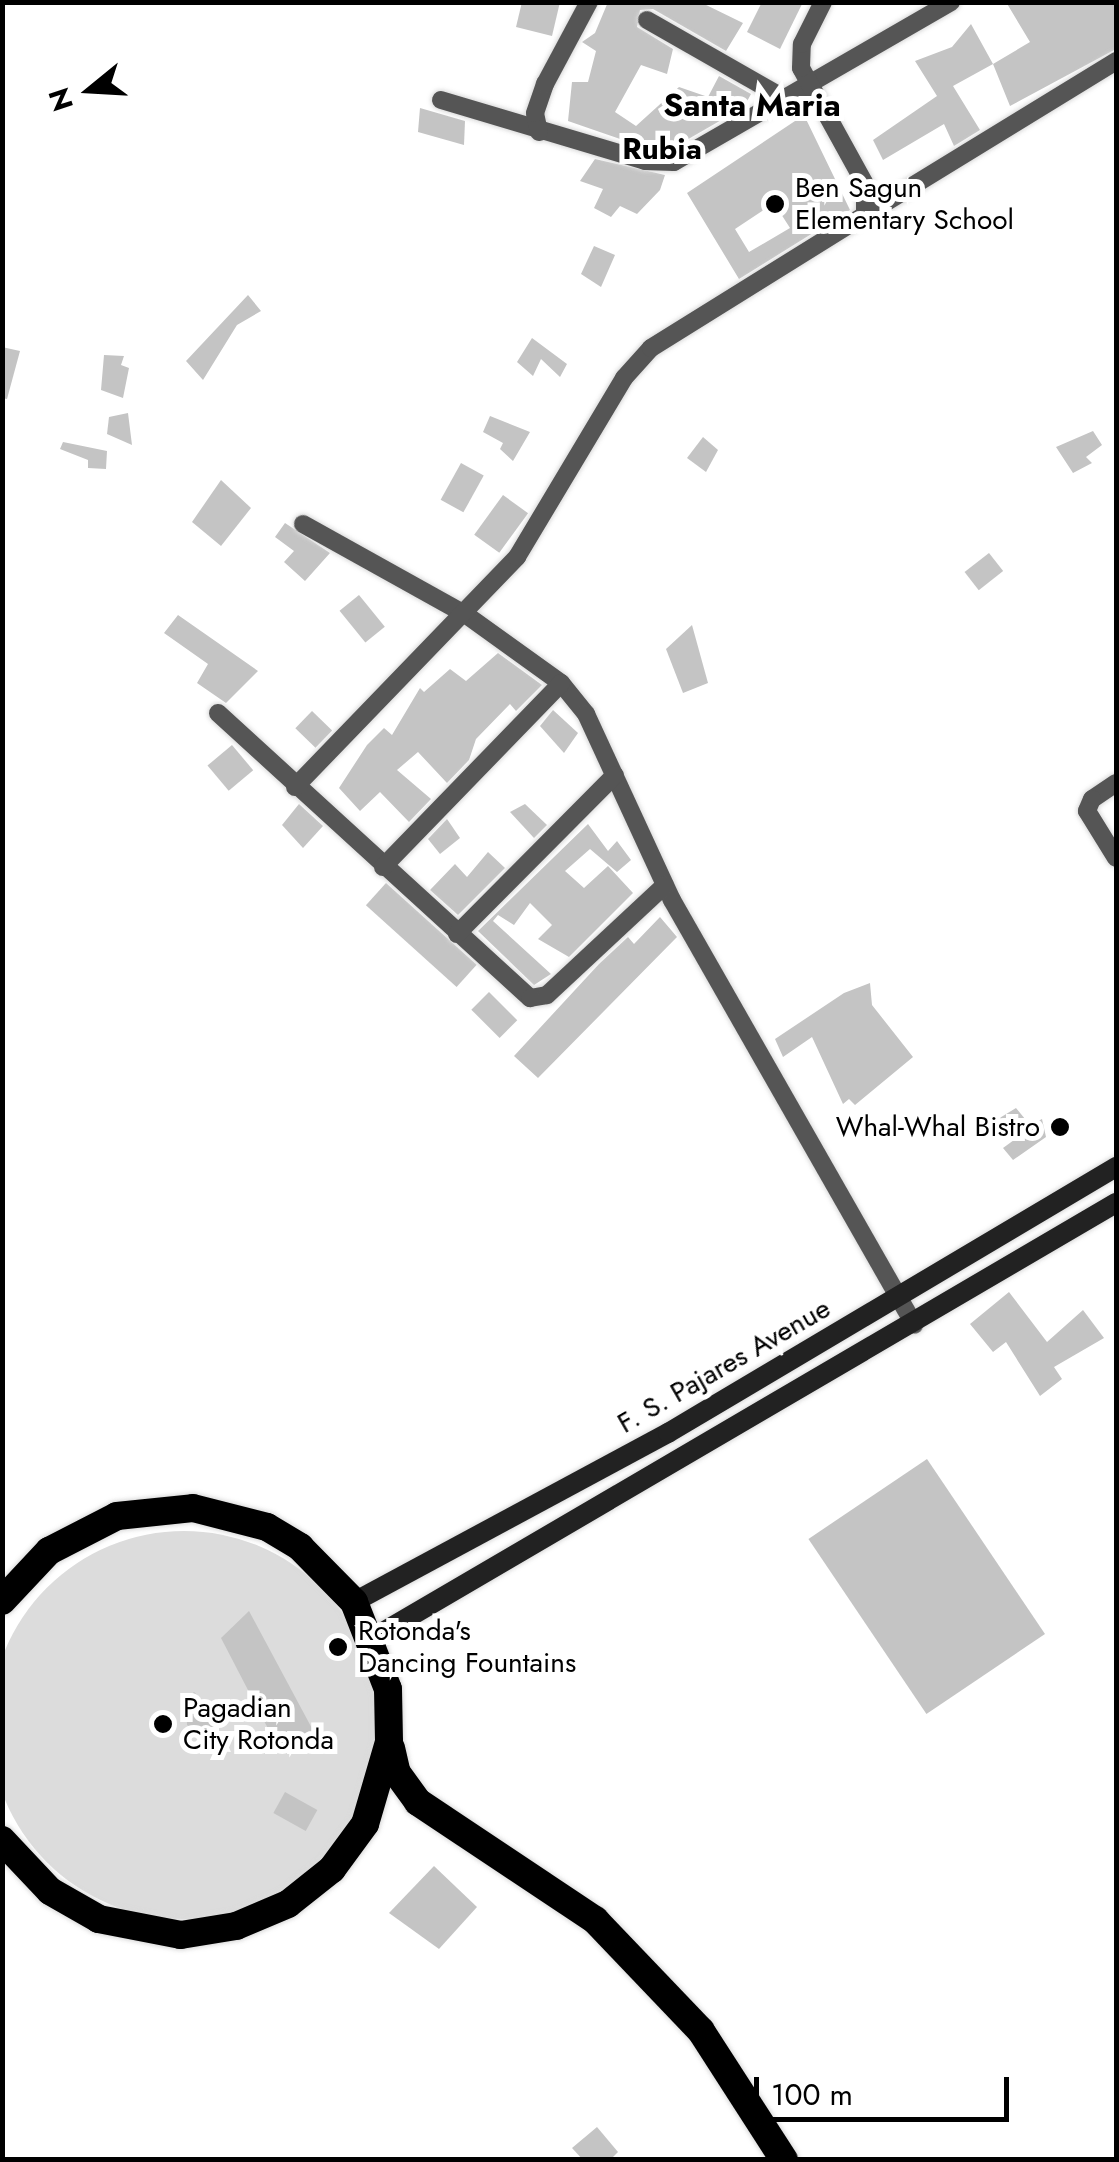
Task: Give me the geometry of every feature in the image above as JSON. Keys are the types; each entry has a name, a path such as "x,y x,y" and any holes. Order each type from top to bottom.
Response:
{"highway":[{"path":"2,1601 49,1551 81,1531 136,1512 193,1508 249,1521 300,1547 354,1602 373,1638 388,1689 390,1742 406,1789 434,1814 507,1856 596,1920 701,2031 784,2160"},
{"path":"2,1840 29,1872 74,1906 125,1928 181,1935 236,1926 288,1904 332,1870 365,1824 390,1742"},
{"path":"365,1824 397,1812 434,1814"}],"main road":[{"name":"F. S. Pajares Avenue","path":"354,1602 668,1433 1116,1167"},
{"path":"1058,1202 1074,1228"},
{"path":"373,1638 1116,1203"}],"street":[{"path":"539,132 535,113 545,84 590,2"},
{"path":"823,2 799,57 865,184 865,215"},
{"path":"441,100 539,132 661,163 788,100 951,2"},
{"path":"648,20 788,100"},
{"path":"296,787 465,614 546,517 624,378 651,348 1116,61"},
{"path":"303,524 465,614 561,683 586,714 665,885 914,1324"},
{"path":"383,867 561,683"},
{"path":"218,714 522,994 539,1000 665,885"},
{"path":"457,934 614,775"},
{"path":"1116,783 1092,799 1087,811 1116,858"}],"shaded area":[{"path":"184,1531 222,1535 258,1546 292,1564 321,1588 345,1617 363,1651 374,1687 378,1725 374,1763 363,1799 345,1833 321,1862 292,1886 258,1904 222,1915 184,1919 146,1915 110,1904 76,1886 47,1862 23,1833 5,1799 -6,1763 -10,1725 -6,1687 5,1651 23,1617 47,1588 76,1564 110,1546 146,1535"}],"building":[{"path":"522,2 560,2 552,36 516,27"},
{"path":"608,2 700,2 743,23 726,51 653,9 640,10 637,27 673,49 667,74 641,65 615,112 636,126 679,87 708,97 719,76 751,94 744,107 671,149 649,149 568,121 572,82 588,82 596,51 582,42 595,33"},
{"path":"762,2 803,2 780,49 747,32"},
{"path":"1006,2 1116,2 1116,49 1010,106 993,64 1030,42"},
{"path":"971,24 993,64 953,86 980,130 954,146 944,124 883,160 873,140 937,96 915,61 952,47"},
{"path":"420,108 465,121 464,145 418,132"},
{"name":"Ben Sagun Elementary School","path":"804,115 850,210 739,279 687,193","holes":["774,203 790,228 749,252 735,229"]},
{"path":"595,159 665,175 660,190 637,214 620,206 611,217 594,208 603,189 580,181"},
{"path":"594,246 615,255 601,287 581,274"},
{"path":"248,295 261,311 237,325 203,380 186,361"},
{"path":"532,338 567,364 560,377 541,359 533,376 517,362"},
{"path":"2,347 20,351 7,399 2,398"},
{"path":"104,355 124,356 121,365 129,368 123,398 101,390"},
{"path":"128,413 132,445 107,434 109,417"},
{"path":"490,416 530,432 513,461 500,449 503,443 483,432"},
{"path":"1093,431 1102,445 1086,457 1092,463 1073,473 1056,447"},
{"path":"703,437 718,450 706,472 687,458"},
{"path":"63,442 107,451 106,469 88,468 88,460 60,449"},
{"path":"461,463 484,476 463,512 441,500"},
{"path":"221,480 251,508 221,546 192,522"},
{"path":"503,495 528,513 499,553 474,535"},
{"path":"285,523 330,553 305,581 284,562 294,551 275,537"},
{"path":"989,553 1003,571 979,590 965,572"},
{"path":"359,595 385,627 365,643 340,611"},
{"path":"178,615 258,671 226,703 197,683 208,664 164,633"},
{"path":"692,625 708,683 683,693 666,649"},
{"path":"498,653 542,685 516,711 510,704 476,739 469,760 447,783 418,752 397,770 431,799 409,822 380,792 360,811 339,788 367,745 384,728 392,735 420,688 424,692 450,669 466,681"},
{"path":"553,710 578,733 564,753 540,726"},
{"path":"312,711 332,730 315,748 295,728"},
{"path":"232,745 253,770 229,791 207,766"},
{"path":"299,804 323,826 303,848 282,825"},
{"path":"525,804 547,825 534,838 510,812"},
{"path":"447,819 460,838 440,854 428,839"},
{"path":"588,824 608,851 617,841 631,860 617,872 590,849 565,871 584,888 608,866 633,893 569,957 538,939 552,925 530,903 514,925 498,915 493,921 551,974 534,985 478,931"},
{"path":"488,852 505,868 458,915 430,890 455,864 467,877"},
{"path":"386,883 477,965 457,987 366,905"},
{"path":"660,917 677,937 538,1078 514,1056 599,964 628,937 634,944"},
{"path":"870,983 872,1005 913,1057 855,1105 849,1099 843,1104 812,1037 783,1057 775,1039 844,993"},
{"path":"489,992 517,1020 500,1038 471,1010"},
{"path":"1016,1108 1030,1125 1042,1119 1046,1137 1013,1160 1003,1148 1014,1140 998,1119"},
{"path":"1009,1292 1047,1342 1083,1310 1104,1338 1054,1367 1062,1379 1040,1396 1006,1342 993,1352 970,1324"},
{"path":"927,1459 1045,1634 926,1714 808,1539"},
{"path":"249,1611 315,1734 299,1743 276,1744 221,1638"},
{"path":"194,1692 212,1709 217,1733 207,1739 187,1725 186,1699"},
{"path":"285,1792 317,1810 306,1831 273,1813"},
{"path":"434,1866 477,1907 439,1949 389,1913"},
{"path":"597,2127 618,2152 610,2160 583,2160 572,2148"}],"place":[{"name":"Ben Sagun Elementary School","path":"775,204"},
{"name":"Whal-Whal Bistro","path":"1060,1127"},
{"name":"Rotonda's Dancing Fountains","path":"338,1647"},
{"name":"Pagadian City Rotonda","path":"163,1724"}],"district":[{"name":"Santa Maria","path":"752,105"},
{"name":"Rubia","path":"662,149"}]}
